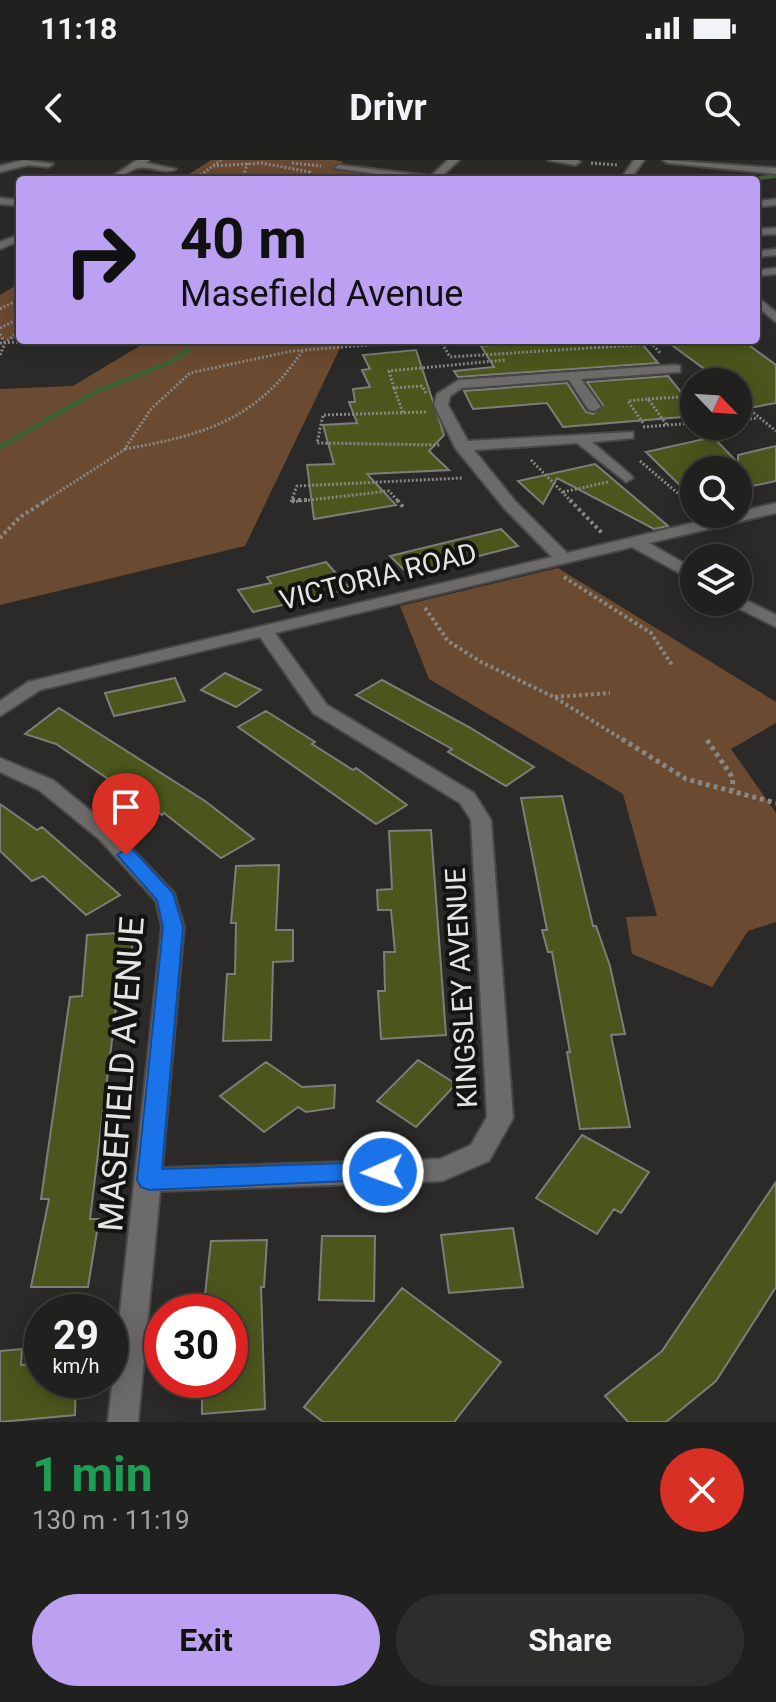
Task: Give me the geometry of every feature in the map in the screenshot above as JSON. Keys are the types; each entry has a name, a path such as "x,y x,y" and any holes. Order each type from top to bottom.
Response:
{"street":[{"path":"440,176 454,160"},
{"path":"553,160 575,162"},
{"path":"668,160 776,171"},
{"path":"1,169 26,161 48,164"},
{"path":"118,176 141,162 171,169"},
{"path":"339,168 404,176"},
{"path":"562,557 498,496 461,446 439,412 444,394 459,384 675,369"},
{"path":"573,377 594,407"},
{"path":"461,446 628,435"},
{"path":"580,439 626,478"},
{"name":"VICTORIA ROAD","path":"0,710 34,686 265,632 539,562 776,508"},
{"path":"633,541 680,568"},
{"path":"752,609 776,622"},
{"name":"KINGSLEY AVENUE","path":"149,1180 442,1170 480,1153 500,1118 481,820 467,798 320,709 265,632"},
{"name":"MASEFIELD AVENUE","path":"0,764 46,785 106,834 166,898 173,927 123,1422"}],"path":[{"path":"199,176 221,160"},
{"path":"275,160 310,172 310,176"},
{"path":"213,166 247,161 339,168"},
{"path":"575,162 637,164"},
{"path":"0,331 3,343 0,355"},
{"path":"124,450 151,409 190,373 303,350 362,344"},
{"path":"442,344 450,357 652,344 675,369"},
{"path":"0,538 20,517 124,450 184,439 233,422 291,370 303,350"},
{"path":"403,413 389,371 505,360"},
{"path":"394,388 422,386 439,412"},
{"path":"646,426 628,401 680,397"},
{"path":"648,399 667,425"},
{"path":"439,412 323,415 317,443 461,446"},
{"path":"752,412 776,431"},
{"path":"752,419 759,418"},
{"path":"628,435 646,426 680,424"},
{"path":"610,437 680,495"},
{"path":"512,441 614,545"},
{"path":"389,491 291,502 297,486 484,477"},
{"path":"384,482 404,508"},
{"path":"539,562 651,633 672,665"},
{"path":"415,594 448,641 481,662 554,697 686,779 776,803"},
{"path":"554,697 610,693"},
{"path":"707,740 733,778 732,790"}],"shaded area":[{"path":"211,160 335,160 343,162 335,170 390,176 186,176"},
{"path":"16,285 16,339 0,340 0,295"},
{"path":"143,344 363,344 341,346 245,546 0,605 0,389 73,386"},
{"path":"558,568 776,702 776,723 731,749 776,813 776,922 748,931 712,987 632,954 626,917 657,916 623,794 429,679 400,606"}],"building":[{"path":"642,344 658,363 458,377 454,371 494,367 481,346"},
{"path":"670,344 747,344 776,365 776,403 752,407 752,368 703,368"},
{"path":"416,350 444,435 429,451 449,470 367,474 396,505 314,519 307,465 334,464 323,425 357,423 349,402 355,402 353,389 370,387 362,370 370,369 363,355"},
{"path":"668,376 680,391 680,417 563,427 547,403 473,409 464,391 567,383 586,412 593,414 603,405 587,382"},
{"path":"700,440 716,440 731,456 680,456 680,485 646,452"},
{"path":"776,446 776,481 752,486 752,456 738,455"},
{"path":"595,464 668,526 654,529 557,478 543,504 518,481"},
{"path":"501,529 518,546 413,573 407,573 390,556"},
{"path":"326,562 350,589 253,612 238,590 271,583 267,577"},
{"path":"225,673 261,690 236,707 201,690"},
{"path":"175,678 185,701 114,716 105,693"},
{"path":"382,680 469,727 534,767 506,786 448,752 452,749 356,695"},
{"path":"59,708 205,801 254,839 221,858 164,813 162,815 56,744 25,734"},
{"path":"266,711 353,770 356,768 407,805 376,824 238,727"},
{"path":"562,796 593,926 596,926 610,966 625,1034 611,1035 630,1127 580,1129 567,1052 570,1052 552,952 548,952 542,930 547,930 521,798"},
{"path":"0,804 37,830 42,827 120,895 86,915 43,876 32,881 0,851"},
{"path":"431,830 446,1035 381,1039 378,991 385,991 384,952 395,952 391,910 378,910 377,890 392,889 389,831"},
{"path":"279,865 276,930 293,930 293,961 273,962 271,1040 223,1041 227,974 235,974 236,923 231,923 236,866"},
{"path":"133,932 130,974 120,975 90,1219 99,1219 88,1287 31,1287 49,1199 41,1199 70,997 82,996 87,935"},
{"path":"418,1060 456,1084 416,1127 377,1101"},
{"path":"266,1062 302,1087 335,1085 334,1108 306,1112 298,1107 264,1132 220,1096"},
{"path":"582,1135 649,1172 621,1213 614,1209 597,1234 536,1198"},
{"path":"776,1182 776,1287 716,1381 666,1422 628,1422 605,1396 662,1351"},
{"path":"513,1228 523,1287 449,1293 441,1235"},
{"path":"322,1236 375,1236 374,1301 319,1300"},
{"path":"267,1240 264,1287 261,1287 265,1409 202,1414 202,1398 248,1398 248,1294 205,1294 211,1241"},
{"path":"402,1288 501,1362 454,1422 323,1422 304,1407"},
{"path":"22,1349 24,1398 75,1398 75,1415 0,1422 0,1351"}],"waterway":[{"path":"760,178 776,176"},
{"path":"0,447 95,392 171,362 188,350"}],"route":[{"path":"126,855 166,898 173,927 149,1180 383,1172"}]}
